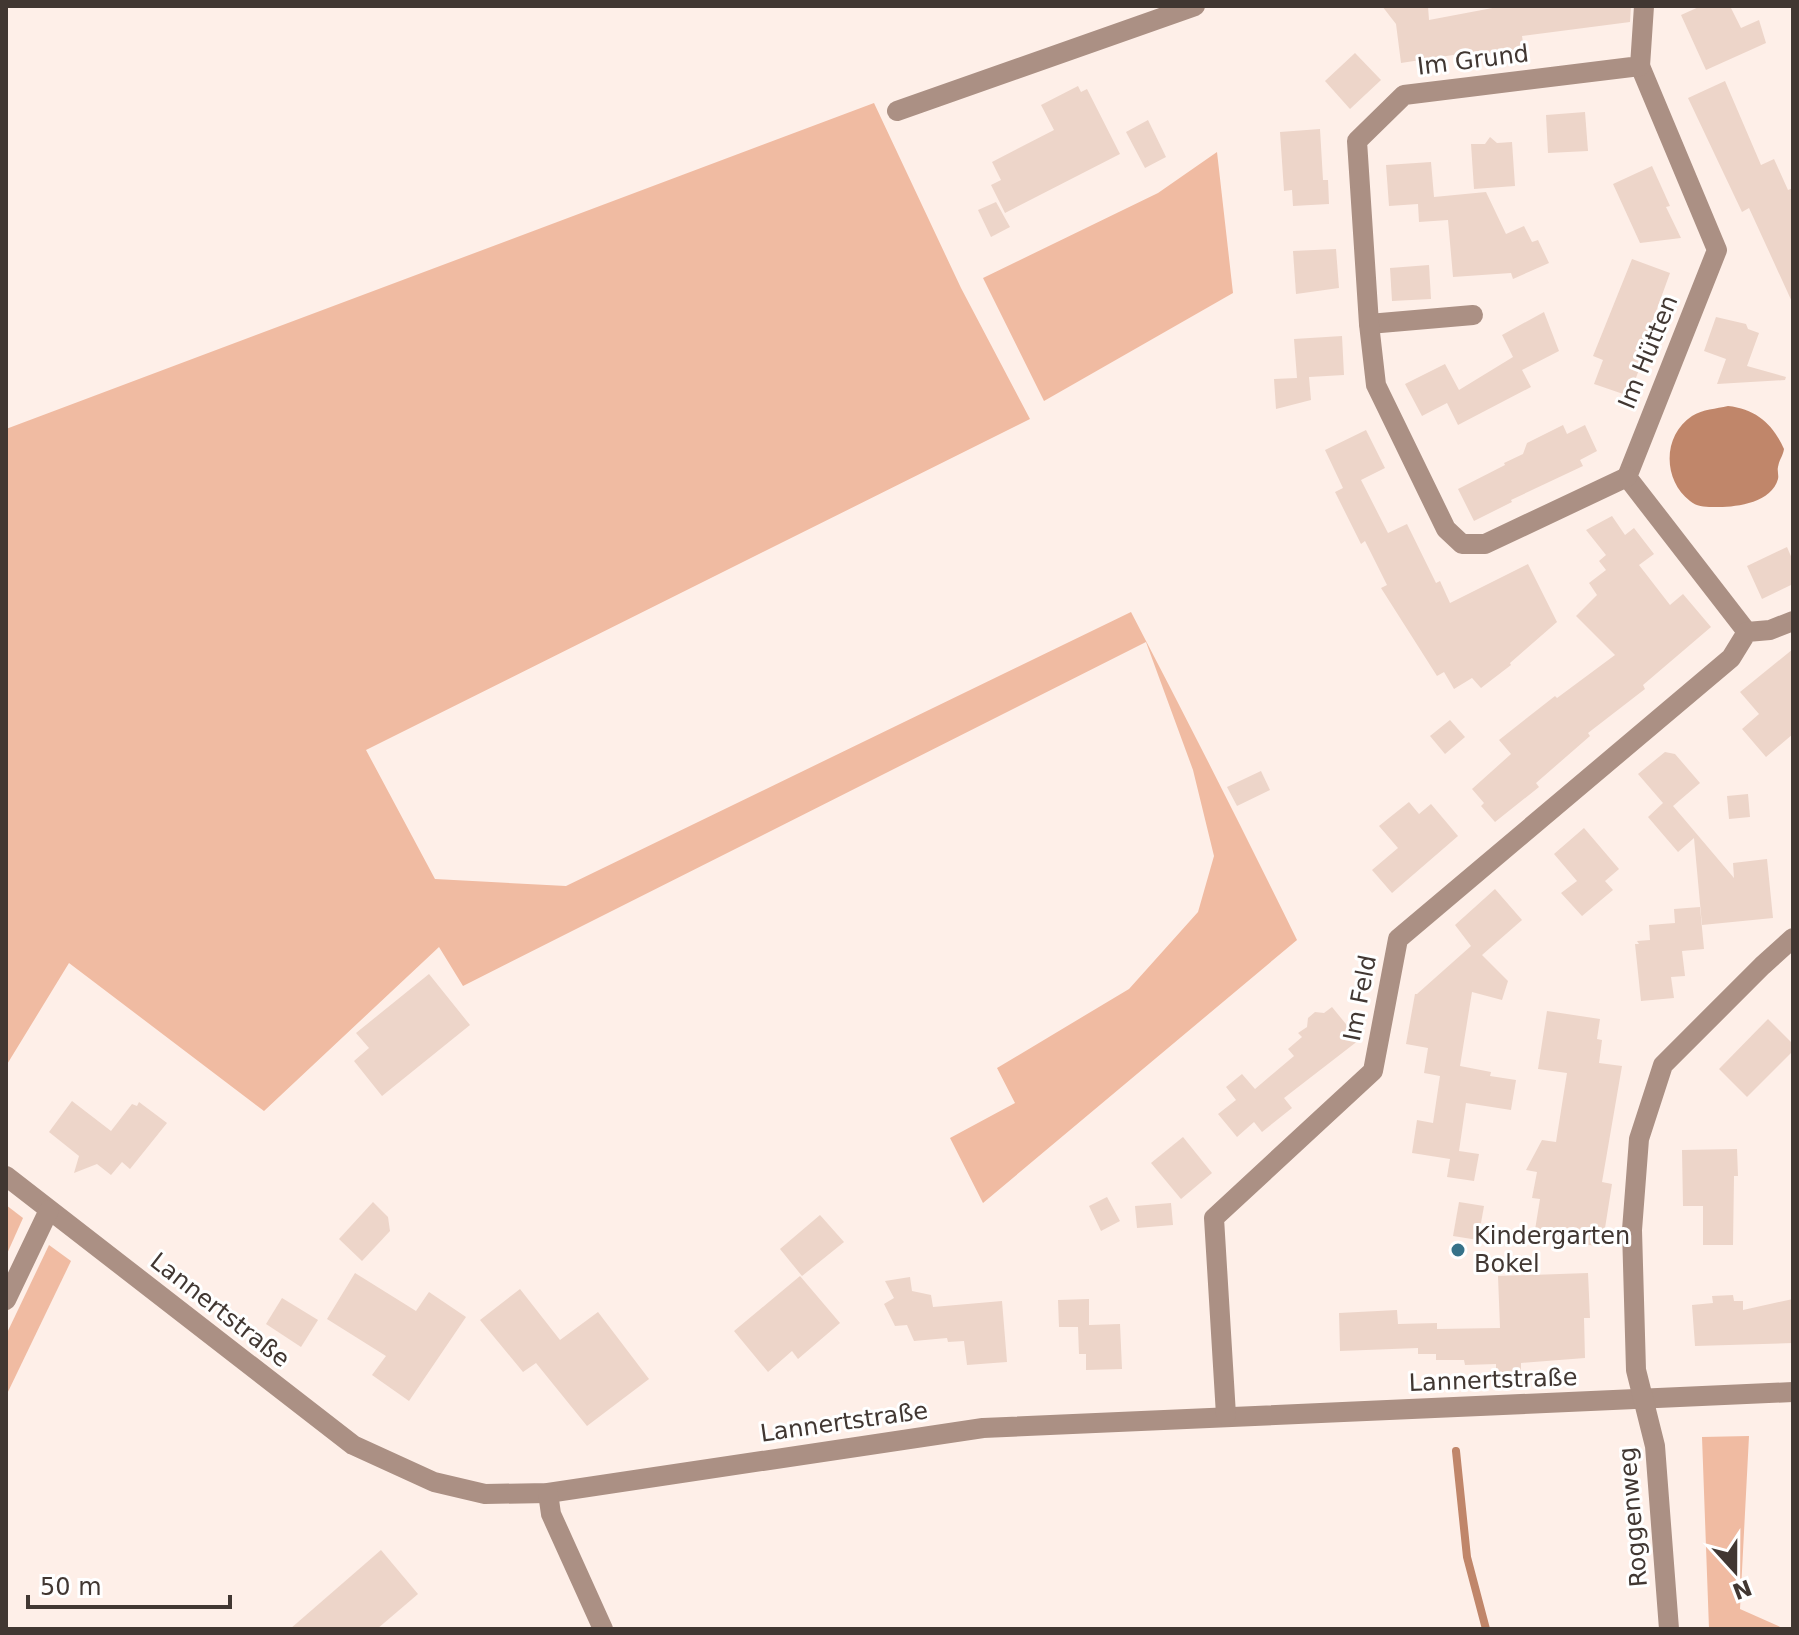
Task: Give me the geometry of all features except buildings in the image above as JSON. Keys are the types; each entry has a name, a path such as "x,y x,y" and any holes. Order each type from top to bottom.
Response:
{"street":[{"path":"897,111 1195,6"},
{"path":"1640,66 1644,6"},
{"name":"Im Grund","path":"1627,477 1485,544 1462,544 1446,529 1376,385 1357,141 1404,95 1640,66"},
{"name":"Im Hütten","path":"1627,477 1717,250 1640,66"},
{"path":"1369,324 1473,315"},
{"path":"1627,477 1747,632 1770,630 1793,621"},
{"name":"Im Feld","path":"1226,1415 1214,1218 1373,1071 1398,939 1731,658 1747,632"},
{"name":"Roggenweg","path":"1669,1629 1655,1446 1636,1370 1632,1230 1639,1139 1663,1065 1793,938"},
{"name":"Lannertstraße","path":"6,1176 353,1445 434,1482 485,1494 548,1493 983,1428 1793,1392"},
{"path":"6,1300 49,1210"},
{"path":"548,1493 551,1514 603,1629"}],"shaded area":[{"path":"874,103 961,288 1030,419 366,750 435,879 566,886 1131,612 1297,940 983,1203 950,1138 1015,1103 997,1068 1129,989 1198,912 1214,856 1193,770 1146,642 463,986 439,947 264,1111 69,963 6,1066 6,429"},
{"path":"1217,152 1233,293 1044,401 983,278 1158,193"},
{"path":"1728,406 1755,414 1775,432 1784,449 1778,479 1769,493 1753,502 1727,507 1700,506 1690,501 1674,481 1671,445 1682,424 1692,416"},
{"path":"6,1205 23,1218 6,1256"},
{"path":"49,1245 71,1261 6,1396 6,1335"},
{"path":"1749,1436 1740,1609 1785,1629 1709,1629 1702,1437"}],"waterway":[{"path":"1456,1451 1467,1557 1486,1629"}],"place":[{"name":"Kindergarten Bokel","path":"1458,1250"}]}
